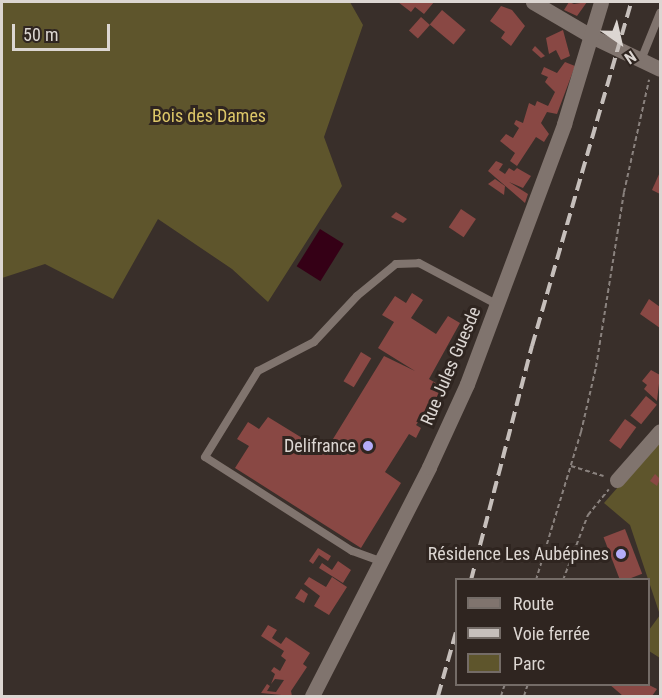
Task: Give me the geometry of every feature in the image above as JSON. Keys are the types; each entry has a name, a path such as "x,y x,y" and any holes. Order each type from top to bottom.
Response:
{"street":[{"path":"533,2 591,36 652,65"},
{"name":"Rue Jules Guesde","path":"312,696 444,435 498,304 564,124 601,2"},
{"path":"617,480 660,431"}],"lane":[{"path":"652,65 660,13"},
{"path":"380,561 352,551 205,457 258,371 314,342 357,297 396,264 419,263 498,304"}],"path":[{"path":"536,578 570,466 596,367 637,124 652,65"},
{"path":"563,578 588,515 617,480 570,466"}],"green space":[{"name":"Bois des Dames","path":"2,2 350,2 363,25 324,137 342,186 268,302 232,269 158,219 113,299 45,264 2,278"},
{"path":"660,439 660,615 650,585 650,578 648,578 630,525 604,503"},
{"path":"660,615 660,658 650,652 650,629"}],"shaded area":[{"path":"320,229 344,244 320,281 297,266"}],"building":[{"path":"398,2 434,2 424,14 415,7 411,12"},
{"path":"569,2 574,4 587,2 577,16 564,10"},
{"path":"501,6 512,10 525,26 511,46 501,38 505,32 490,21"},
{"path":"442,10 466,30 454,44 430,25"},
{"path":"421,17 430,25 418,38 409,30"},
{"path":"563,30 570,56 561,60 556,50 549,54 546,38"},
{"path":"535,46 545,56 541,58 532,50"},
{"path":"565,62 575,66 557,114 547,112 541,123 549,134 544,142 536,137 517,166 510,161 515,153 500,141 506,134 513,138 519,128 514,124 516,120 523,123 529,103 535,106 537,101 548,106 555,92 545,82 548,77 541,74 544,67 557,73"},
{"path":"496,161 503,164 499,170 505,174 509,168 514,171 517,168 531,176 523,188 509,182 528,194 525,203 488,171"},
{"path":"660,172 660,194 652,190"},
{"path":"495,179 505,186 504,195 488,184"},
{"path":"461,209 476,219 464,237 449,227"},
{"path":"396,212 407,219 403,223 391,217"},
{"path":"412,293 423,300 411,318 436,334 448,316 460,323 429,379 446,389 424,423 419,421 416,425 421,428 416,438 409,434 385,472 401,483 361,548 235,468 249,446 237,439 248,422 259,429 268,417 325,452 384,356 415,371 378,348 394,322 382,315 395,296 406,303"},
{"path":"649,299 660,307 660,328 640,314"},
{"path":"361,352 371,358 354,387 343,381"},
{"path":"651,370 660,375 657,401 644,389 647,385 642,381"},
{"path":"646,396 657,405 641,424 630,415"},
{"path":"625,419 636,427 620,449 609,441"},
{"path":"655,474 660,479 657,486 650,481"},
{"name":"Résidence Les Aubépines","path":"625,529 642,574 631,578 619,578 604,537"},
{"path":"318,548 331,556 328,561 319,555 313,564 309,561"},
{"path":"338,561 351,570 343,583 319,568 322,563 332,570"},
{"path":"309,577 326,587 332,577 347,587 329,615 314,606 320,596 304,584"},
{"path":"301,589 308,594 304,603 295,598"},
{"path":"268,625 277,630 272,638 281,644 286,637 310,653 303,664 307,667 291,691 292,696 261,693 267,684 270,686 267,691 276,692 284,680 275,679 271,684 275,674 271,671 274,667 280,671 286,660 281,656 284,651 261,636"},
{"path":"611,686 650,686 657,689 652,696 623,696"}],"railway":[{"path":"472,578 532,346 631,2"},
{"path":"438,696 455,636"}],"place":[{"name":"Delifrance","path":"368,446"},
{"name":"Résidence Les Aubépines","path":"621,554"}]}
